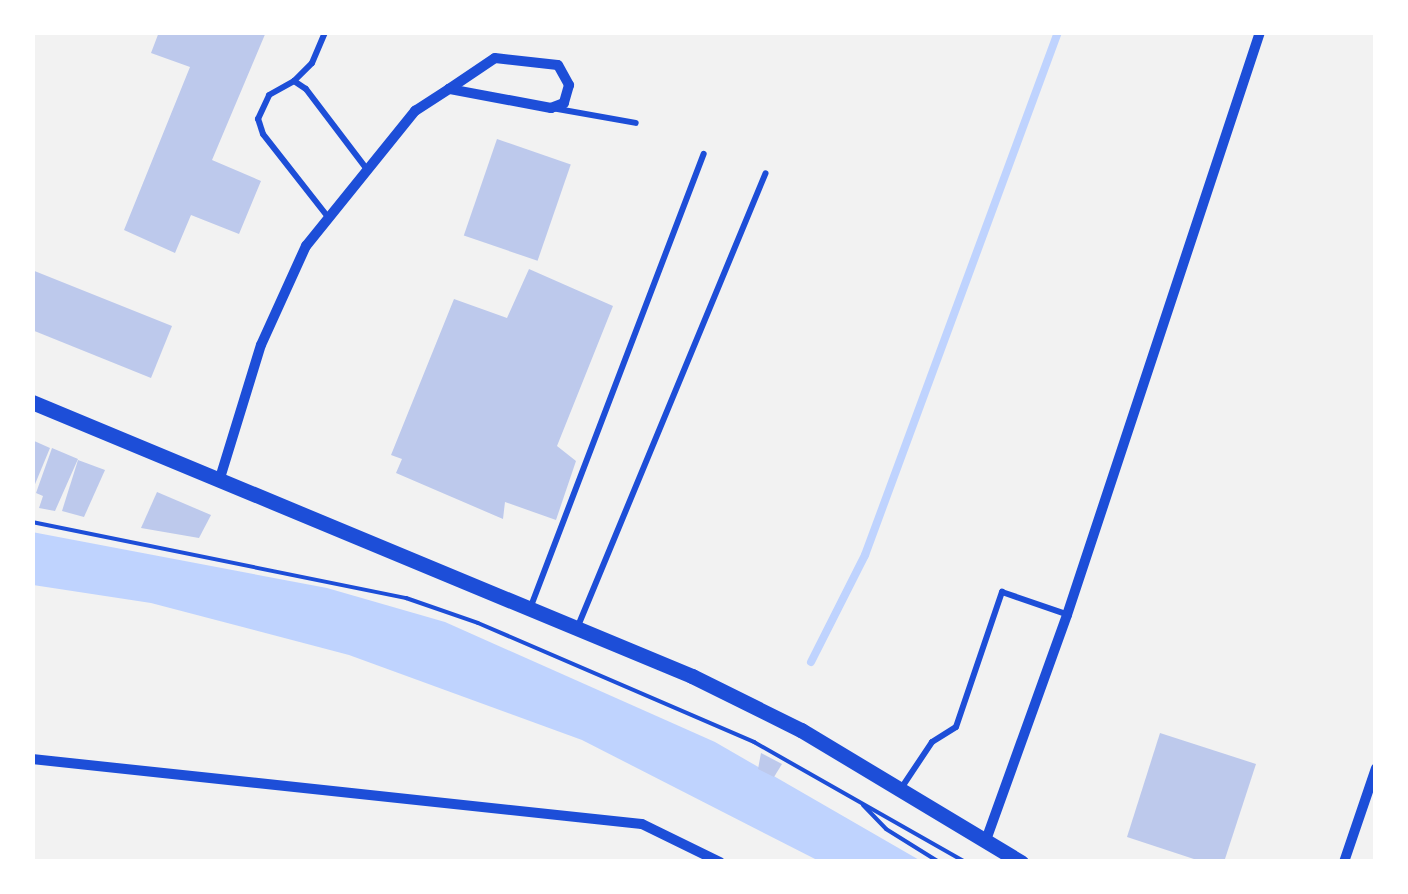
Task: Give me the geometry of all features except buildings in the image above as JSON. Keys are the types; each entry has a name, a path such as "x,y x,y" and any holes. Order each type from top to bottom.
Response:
{"street":[{"path":"986,840 1068,615 1260,32"},
{"path":"220,478 282,292 328,217 415,110 495,58 551,62 569,85 564,103 551,108 449,90"},
{"path":"32,402 577,627 801,730 1021,862"},
{"path":"32,759 630,822 720,862"},
{"path":"1344,862 1376,768"}],"lane":[{"path":"325,32 312,63 294,81 269,95 258,118 271,148 328,217"},
{"path":"294,81 316,100 366,168"},
{"path":"551,108 636,122"},
{"path":"530,607 704,154"},
{"path":"577,627 766,173"},
{"path":"900,789 932,742 956,727 1002,592 1068,615"}],"path":[{"path":"32,522 406,598 667,700 859,800 964,861"},
{"path":"859,800 886,829 940,862"}],"water":[{"path":"32,532 327,588 445,622 715,742 921,861 819,861 582,740 349,655 151,603 33,585"}],"waterway":[{"path":"811,662 865,555 1058,32"}]}
